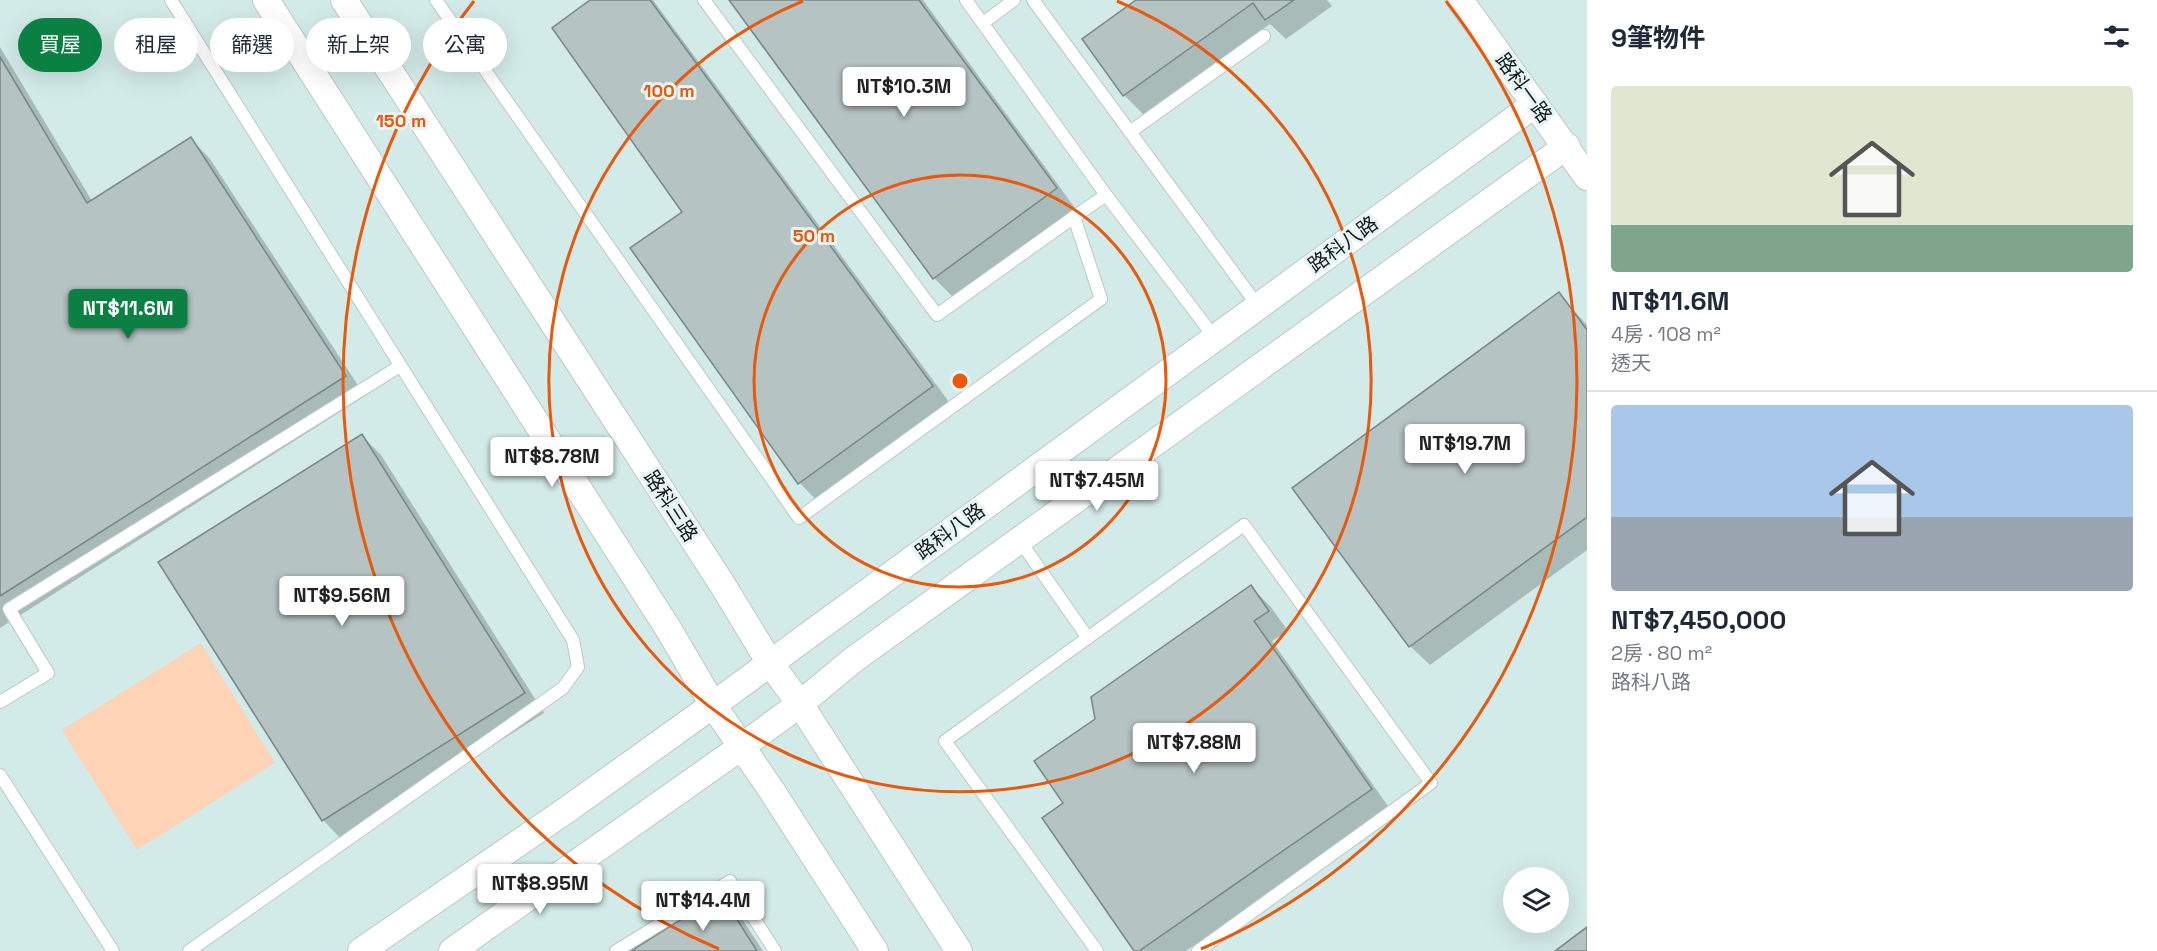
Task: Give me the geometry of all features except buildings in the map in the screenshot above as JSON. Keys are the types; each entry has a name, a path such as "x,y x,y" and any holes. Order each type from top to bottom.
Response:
{"street":[{"path":"266,0 662,620 713,705 876,951"},
{"name":"路科三路","path":"344,0 716,574 770,663 800,704 959,951"},
{"name":"路科一路","path":"1460,0 1567,146 1587,177"},
{"name":"路科八路","path":"361,951 568,809 713,705 1535,104"},
{"path":"452,951 741,747 800,704 853,660 1567,146"}],"lane":[{"path":"171,0 573,640 578,667 563,688 189,951"},
{"path":"436,0 799,518 1101,299 1074,217"},
{"path":"704,0 937,315 1106,195"},
{"path":"966,0 1106,195 1215,338"},
{"path":"983,23 1014,0"},
{"path":"1033,0 1258,306"},
{"path":"1130,132 1264,36"},
{"path":"0,702 48,673 9,609 400,366"},
{"path":"1097,951 945,741 1244,525 1431,783 1198,951"},
{"path":"1020,541 1089,638"},
{"path":"0,775 113,951"},
{"path":"616,951 730,881 775,951"}],"shaded area":[{"path":"0,0 1587,0 1587,951 0,951"},
{"path":"201,643 275,763 137,850 62,730"}]}
